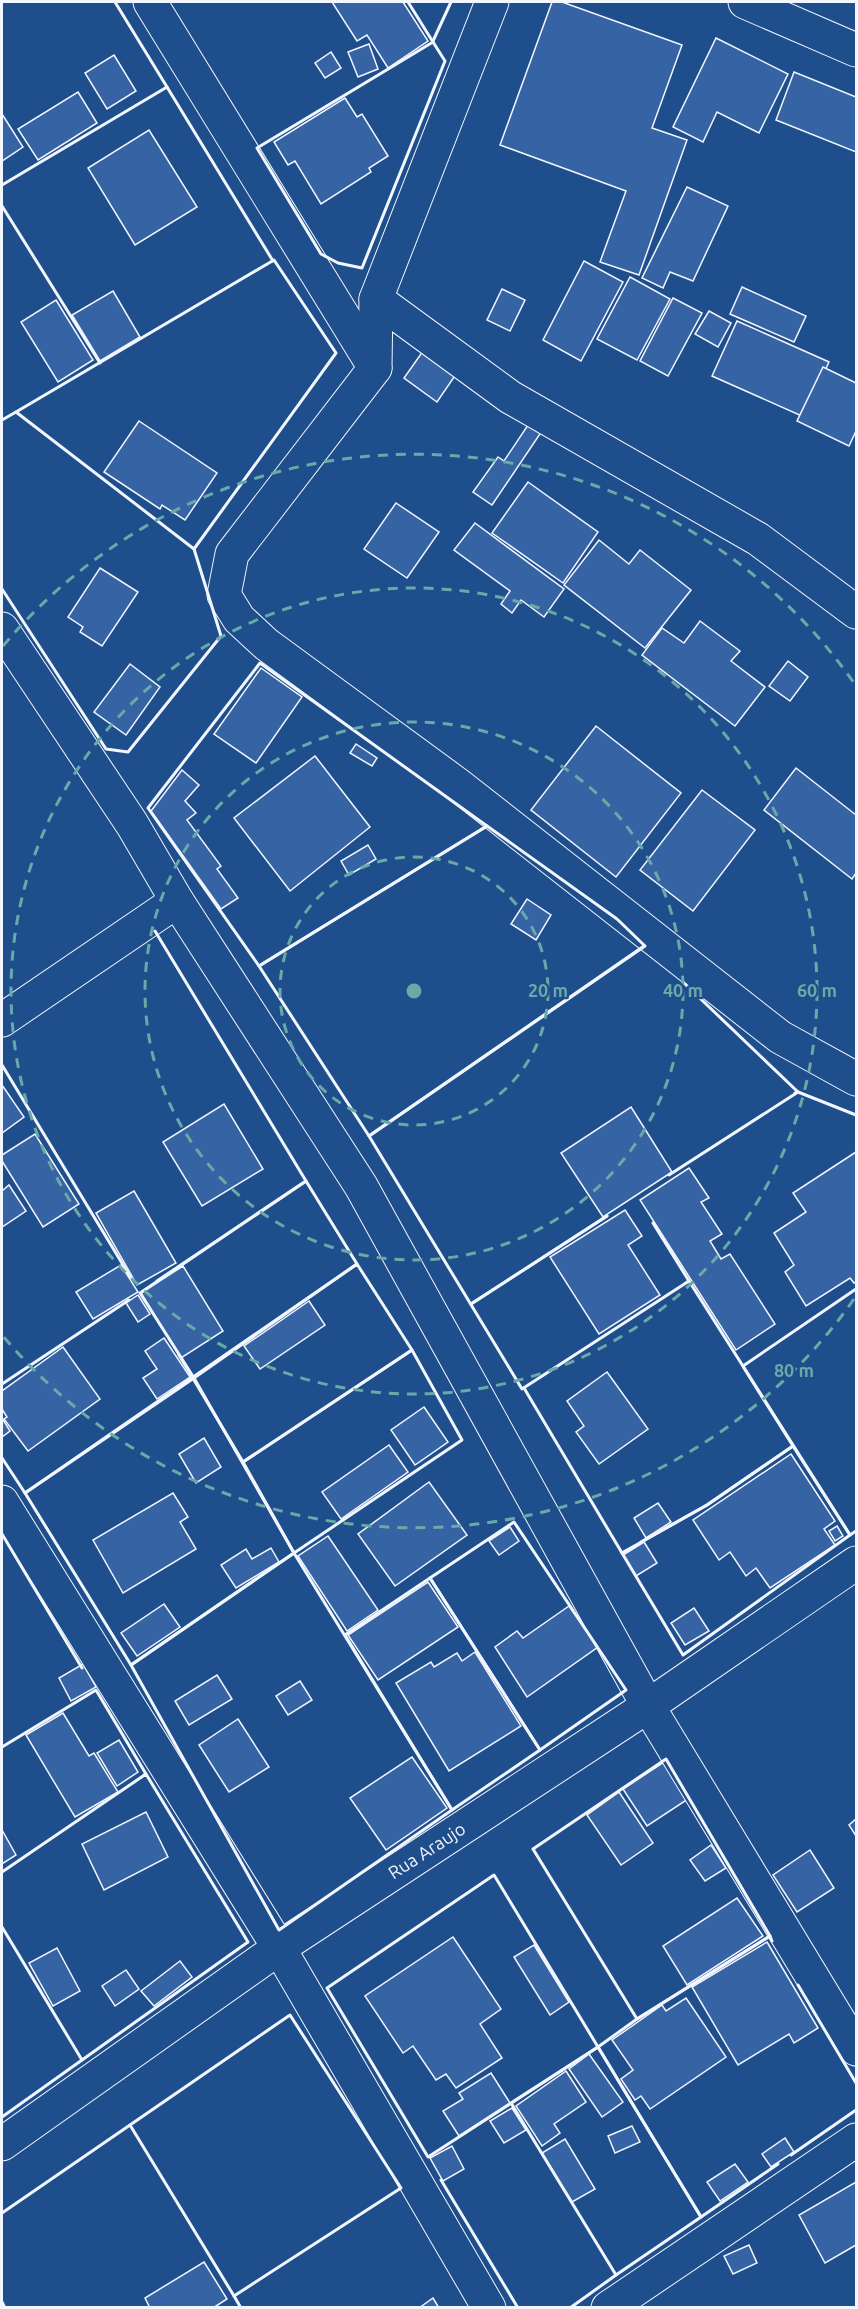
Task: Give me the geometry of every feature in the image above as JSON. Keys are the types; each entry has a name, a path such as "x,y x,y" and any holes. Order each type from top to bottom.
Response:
{"street":[{"path":"150,2 375,368"},
{"path":"492,2 376,299 375,368 232,554 224,595 239,619 266,644 457,784 780,1036 856,1079"},
{"path":"745,2 856,50"},
{"path":"376,299 510,397 758,539 856,612"},
{"path":"2,629 132,824 177,900 361,1186 648,1706 856,2049"},
{"path":"2,1020 177,900"},
{"path":"2,1503 279,1948 489,2307"},
{"name":"Rua Araujo","path":"2,2144 279,1948 648,1706 856,1563"},
{"path":"608,2307 856,2140"}],"building":[{"path":"332,2 403,2 428,41 388,68 367,35 357,41"},
{"path":"552,2 562,2 682,45 652,128 687,140 639,275 600,262 626,191 500,145"},
{"path":"716,38 788,74 759,133 717,112 703,142 673,127"},
{"path":"369,44 378,69 358,77 348,52"},
{"path":"331,52 341,68 325,78 315,63"},
{"path":"114,55 136,91 107,109 85,73"},
{"path":"794,72 856,97 856,152 776,120"},
{"path":"78,92 97,123 38,160 18,129"},
{"path":"345,98 357,117 362,114 388,156 369,168 371,172 321,204 295,161 288,165 274,142"},
{"path":"2,114 23,147 2,161"},
{"path":"149,130 197,207 135,245 88,168"},
{"path":"687,187 728,206 693,281 670,272 663,288 642,278"},
{"path":"584,261 623,282 581,361 543,340"},
{"path":"630,277 670,299 637,360 597,339"},
{"path":"742,287 806,316 794,342 730,314"},
{"path":"502,289 525,300 510,331 487,320"},
{"path":"113,291 140,337 100,361 72,315"},
{"path":"673,298 702,313 668,376 640,361"},
{"path":"56,300 93,360 58,382 21,322"},
{"path":"709,311 731,323 718,347 695,334"},
{"path":"737,321 829,362 804,417 712,376"},
{"path":"428,344 461,367 437,402 404,378"},
{"path":"823,367 856,383 856,431 849,446 797,421"},
{"path":"532,419 544,428 492,505 473,492 498,457 504,461"},
{"path":"139,421 217,473 185,520 162,505 160,509 104,472"},
{"path":"528,482 598,532 563,583 492,533"},
{"path":"396,503 439,532 407,578 364,549"},
{"path":"475,523 564,589 544,617 521,600 512,613 501,604 510,591 454,550"},
{"path":"599,540 629,564 640,550 691,590 645,648 564,585"},
{"path":"100,568 138,592 102,646 80,632 83,627 68,617"},
{"path":"700,621 740,651 731,661 765,687 735,726 642,655 662,628 684,643"},
{"path":"788,661 808,677 790,701 769,686"},
{"path":"130,664 160,687 126,735 94,712"},
{"path":"261,668 302,697 256,763 214,734"},
{"path":"596,726 681,793 616,877 531,810"},
{"path":"356,744 377,758 372,766 350,753"},
{"path":"315,756 370,827 290,891 234,818"},
{"path":"796,768 856,815 856,873 852,879 764,810"},
{"path":"182,770 199,785 185,801 196,813 187,820 221,866 217,869 238,898 221,909 151,811"},
{"path":"702,790 755,830 693,911 640,870"},
{"path":"368,845 376,859 349,875 341,861"},
{"path":"527,899 551,915 536,940 511,924"},
{"path":"2,1085 24,1117 2,1133"},
{"path":"224,1104 263,1169 202,1206 163,1142"},
{"path":"631,1107 672,1172 603,1217 561,1153"},
{"path":"35,1134 79,1204 43,1227 2,1161 2,1155"},
{"path":"856,1152 856,1282 854,1283 850,1278 806,1306 785,1272 794,1265 774,1233 806,1212 793,1193"},
{"path":"689,1168 709,1198 701,1202 722,1234 710,1241 721,1259 730,1254 775,1324 736,1350 640,1200"},
{"path":"9,1185 26,1211 2,1227 2,1191"},
{"path":"134,1191 176,1263 137,1285 96,1213"},
{"path":"625,1210 642,1236 628,1245 660,1295 599,1334 550,1257"},
{"path":"121,1265 138,1292 93,1319 76,1292"},
{"path":"183,1266 223,1331 181,1358 141,1293"},
{"path":"138,1295 150,1314 138,1322 126,1303"},
{"path":"309,1301 325,1325 260,1369 244,1346"},
{"path":"164,1338 190,1377 157,1399 143,1378 157,1369 145,1351"},
{"path":"63,1347 100,1399 28,1451 4,1419 7,1417 2,1409 2,1391"},
{"path":"607,1372 648,1429 599,1464 576,1432 584,1426 567,1401"},
{"path":"424,1407 448,1442 415,1465 391,1430"},
{"path":"2,1418 10,1431 2,1437"},
{"path":"204,1438 221,1467 196,1483 179,1454"},
{"path":"389,1445 408,1472 341,1519 322,1492"},
{"path":"791,1454 835,1521 824,1529 835,1545 770,1588 756,1568 746,1576 730,1552 719,1560 693,1520"},
{"path":"429,1482 467,1535 395,1586 358,1534"},
{"path":"173,1493 188,1517 180,1522 196,1549 123,1593 93,1540"},
{"path":"658,1503 671,1522 646,1538 634,1518"},
{"path":"837,1526 843,1536 835,1541 829,1531"},
{"path":"510,1527 519,1541 499,1555 489,1541"},
{"path":"328,1536 378,1610 347,1631 298,1556"},
{"path":"644,1542 657,1563 636,1576 623,1555"},
{"path":"271,1548 279,1562 236,1588 221,1565 246,1549 252,1559"},
{"path":"428,1582 458,1627 378,1680 348,1635"},
{"path":"164,1604 180,1627 137,1656 121,1633"},
{"path":"569,1606 598,1647 527,1697 495,1647 517,1631 523,1638"},
{"path":"694,1608 709,1631 685,1645 671,1623"},
{"path":"475,1652 521,1726 449,1771 396,1683 431,1662 434,1667 457,1653 462,1661"},
{"path":"83,1664 96,1687 71,1701 59,1678"},
{"path":"217,1675 232,1699 189,1725 175,1701"},
{"path":"300,1681 312,1700 288,1715 276,1696"},
{"path":"63,1713 89,1756 94,1753 118,1792 75,1817 26,1735"},
{"path":"238,1719 269,1767 229,1792 199,1745"},
{"path":"119,1740 138,1772 117,1786 97,1753"},
{"path":"412,1757 447,1808 386,1850 350,1798"},
{"path":"664,1762 688,1799 647,1826 623,1789"},
{"path":"619,1792 653,1843 621,1865 587,1815"},
{"path":"146,1812 168,1857 104,1890 82,1844"},
{"path":"856,1819 856,1836 849,1825"},
{"path":"2,1830 16,1855 2,1864"},
{"path":"711,1845 726,1868 705,1881 690,1860"},
{"path":"810,1850 834,1888 797,1912 773,1875"},
{"path":"737,1898 763,1936 687,1985 663,1946"},
{"path":"453,1937 501,2009 480,2024 502,2058 456,2088 446,2074 436,2080 413,2046 403,2053 365,1996"},
{"path":"767,1942 818,2028 794,2043 789,2034 738,2065 692,1987"},
{"path":"534,1945 569,2002 550,2015 514,1957"},
{"path":"57,1948 80,1991 53,2006 29,1963"},
{"path":"180,1961 192,1977 154,2006 141,1991"},
{"path":"126,1970 139,1989 115,2006 102,1986"},
{"path":"686,1998 726,2057 650,2109 641,2096 635,2100 621,2079 633,2070 612,2040 662,2005 666,2011"},
{"path":"589,2054 623,2102 602,2117 569,2069"},
{"path":"566,2071 586,2102 554,2124 560,2133 542,2146 516,2106"},
{"path":"491,2073 510,2103 459,2136 443,2111 463,2099 459,2093"},
{"path":"512,2108 526,2130 504,2143 490,2121"},
{"path":"632,2126 640,2142 615,2153 608,2136"},
{"path":"785,2138 794,2152 771,2167 762,2154"},
{"path":"565,2139 595,2189 572,2202 542,2153"},
{"path":"452,2146 464,2169 443,2181 430,2158"},
{"path":"735,2164 748,2182 720,2201 707,2182"},
{"path":"856,2182 856,2245 825,2263 799,2215"},
{"path":"749,2245 757,2263 733,2274 724,2256"},
{"path":"204,2262 227,2299 213,2308 150,2308 145,2298"},
{"path":"433,2298 439,2308 419,2308"}],"wall":[{"path":"115,2 167,87"},
{"path":"408,2 433,42"},
{"path":"433,41 451,2"},
{"path":"433,42 445,61 362,268 338,263 321,254 257,148 433,42"},
{"path":"2,185 167,87 273,261"},
{"path":"2,206 100,363"},
{"path":"274,260 336,353 194,549 16,412 274,260"},
{"path":"2,420 16,412"},
{"path":"2,589 106,749 128,752 221,636 194,549"},
{"path":"260,663 487,826 259,966 148,808 260,663"},
{"path":"487,826 617,919 645,946 369,1136 259,966 487,826"},
{"path":"155,931 306,1181 157,1281"},
{"path":"644,946 369,1136 522,1389 689,1281 653,1223"},
{"path":"669,1175 798,1092 683,982"},
{"path":"2,1065 131,1278"},
{"path":"795,1093 798,1092 856,1115"},
{"path":"306,1181 357,1264 194,1378 140,1293 306,1181"},
{"path":"471,1304 607,1216"},
{"path":"471,1304 607,1216"},
{"path":"2,1458 25,1493 357,1264 412,1350 243,1462 179,1355"},
{"path":"687,1282 689,1281 850,1535 856,1531"},
{"path":"743,1366 856,1289"},
{"path":"2,1384 129,1300"},
{"path":"412,1350 462,1440 294,1553 243,1462 412,1350"},
{"path":"641,1542 707,1505 793,1446 744,1368"},
{"path":"194,1378 294,1553 131,1665 25,1493 194,1378"},
{"path":"524,1388 622,1553 633,1547"},
{"path":"793,1446 850,1535 683,1655 622,1553 707,1505 793,1446"},
{"path":"514,1522 626,1690 540,1750 430,1578 514,1522"},
{"path":"2,1534 82,1668"},
{"path":"294,1553 452,1810 279,1930 131,1665 294,1553"},
{"path":"430,1578 540,1750 452,1810 345,1635 430,1578"},
{"path":"2,1747 96,1690 146,1774 144,1775"},
{"path":"666,1759 770,1936 637,2019 533,1849 666,1759"},
{"path":"2,1872 146,1774 248,1942 82,2060 2,1927"},
{"path":"494,1875 598,2047 428,2157 327,1988 494,1875"},
{"path":"772,1941 770,1936 637,2019 598,2047 701,2217 778,2164"},
{"path":"798,1985 856,2083"},
{"path":"290,2015 401,2188 234,2296 130,2125 290,2015"},
{"path":"598,2047 701,2217 616,2275 511,2103 598,2047"},
{"path":"2,2117 82,2060"},
{"path":"791,2155 856,2110"},
{"path":"2,2213 130,2125"},
{"path":"441,2180 518,2308"},
{"path":"570,2308 616,2275"},
{"path":"234,2296 241,2308"},
{"path":"2,2302 5,2308"}]}
